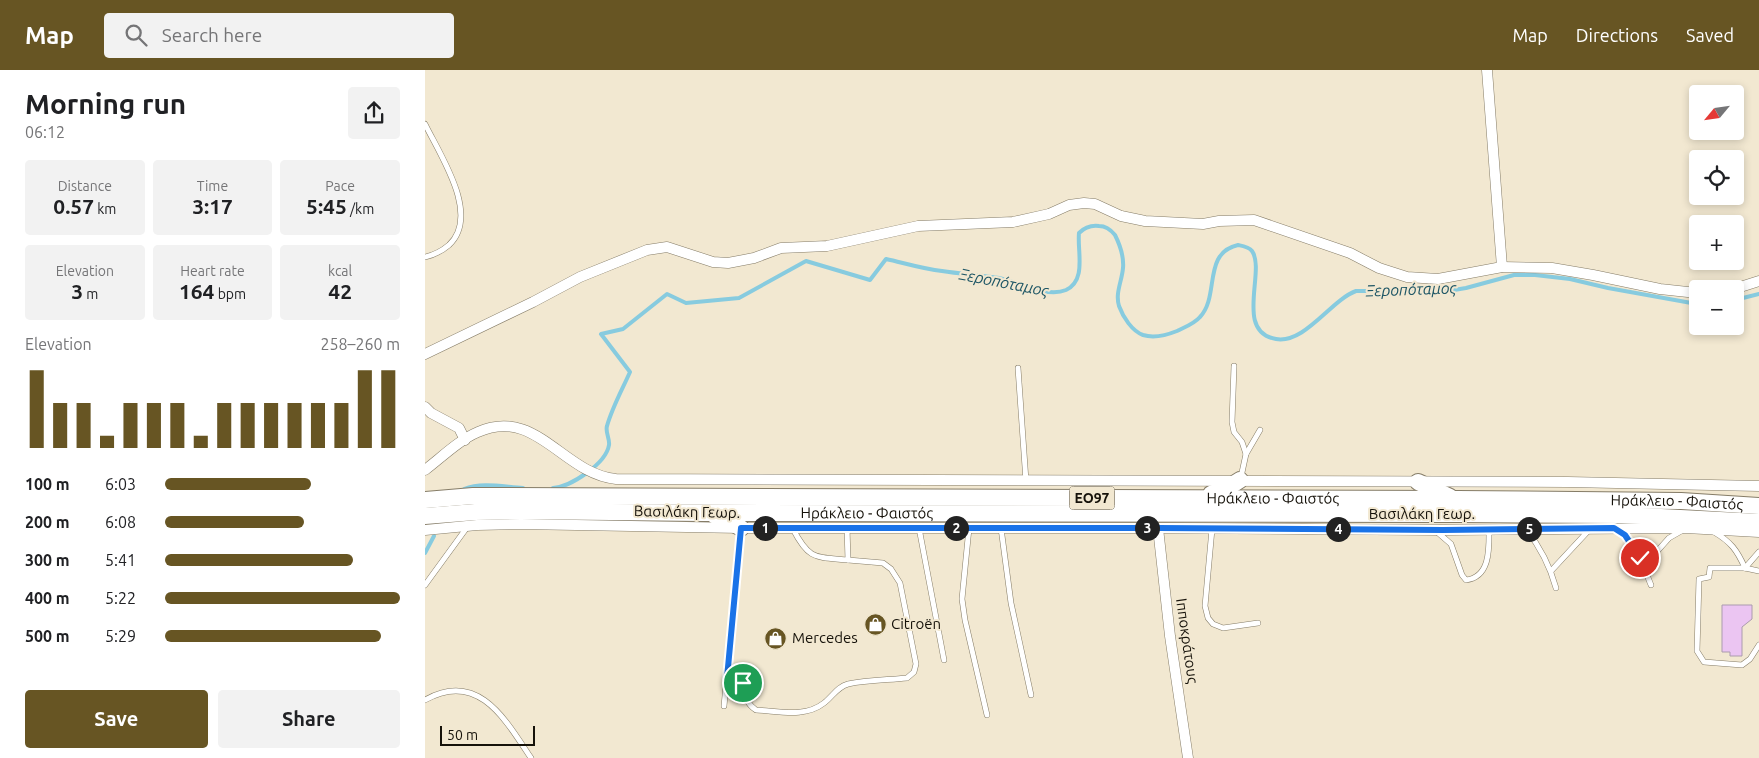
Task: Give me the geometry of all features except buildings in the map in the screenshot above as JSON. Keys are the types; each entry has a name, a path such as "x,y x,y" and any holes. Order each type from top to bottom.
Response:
{"main road":[{"path":"1203,498 1240,480"},
{"path":"1418,482 1446,496 1457,499"},
{"path":"425,496 473,496"},
{"name":"Ηράκλειο - Φαιστός","path":"425,500 473,496 1457,499 1681,501 1759,506"},
{"name":"Ηράκλειο - Φαιστός","path":"425,516 520,511 1622,515 1759,522"},
{"path":"703,513 723,518 741,528"}],"street":[{"path":"1487,70 1502,268"},
{"path":"425,354 580,277 647,250 667,247 713,262 728,264 754,258 781,248 827,246 918,226 1013,222 1049,214 1069,206 1084,203 1095,204 1121,216 1145,221 1203,224 1219,221 1254,220 1350,253 1379,268 1407,277 1438,279 1502,268 1552,268 1660,290 1689,292"},
{"path":"1744,286 1759,281"},
{"path":"425,407 431,413 459,428 465,440"},
{"path":"425,470 476,432 497,426 518,427 537,436 575,464 594,474 610,479 1240,480 1568,482 1759,486"},
{"name":"Βασιλάκη Γεωρ.","path":"425,530 521,524 741,528 1433,530 1686,528 1759,532"},
{"name":"Ιπποκράτους","path":"1159,528 1170,636 1189,758"}],"lane":[{"path":"425,124 457,192 462,213 460,226 453,240 440,251 425,257"},
{"path":"1234,366 1232,422 1234,432 1242,442 1246,454"},
{"path":"1018,368 1025,480"},
{"path":"1240,480 1246,454 1260,430"},
{"path":"425,586 469,526"},
{"path":"724,706 741,528"},
{"path":"727,678 743,683 746,699 756,710 800,712 815,709 826,702 838,689 849,684 907,678 914,672 916,664 900,583 891,569 883,563 818,557 810,553 803,546 793,528"},
{"path":"847,528 848,560"},
{"path":"919,528 944,660"},
{"path":"969,528 962,600 987,715"},
{"path":"1001,528 1011,603 1031,695"},
{"path":"1212,528 1205,606 1209,618 1213,624 1223,628 1258,623"},
{"path":"1551,571 1591,528"},
{"path":"1614,528 1625,535 1632,544 1651,585"},
{"path":"1643,567 1669,538 1686,528"},
{"path":"1433,530 1451,544 1462,576 1466,580 1473,579 1484,569 1489,552 1489,529"},
{"path":"1526,529 1543,552 1556,588"},
{"path":"1709,529 1724,538 1737,551 1745,568"},
{"path":"1745,568 1759,552"},
{"path":"1759,570 1710,568 1709,577 1699,579 1697,651 1704,662 1742,665 1750,659 1759,645"},
{"path":"425,700 437,693 456,689 469,692 489,704 507,722 531,758"}],"waterway":[{"name":"Ξεροπόταμος","path":"553,488 569,484 594,467 601,460 609,445 607,426 630,372 601,334 623,329 667,294 686,303 739,298 806,261 870,280 886,259 935,270 999,278 1041,291 1058,292 1066,290 1077,279 1080,265 1079,233 1090,226 1102,226 1112,231 1115,235 1122,255 1123,268 1118,292 1119,306 1125,319 1135,330 1143,335 1151,336 1177,331 1200,317 1206,308 1209,298 1215,266 1227,250 1238,245 1251,250 1255,260 1254,313 1257,325 1263,334 1276,339 1287,339 1297,335 1337,303 1356,291 1448,291 1514,275 1570,279 1689,303"},
{"name":"Ξεροπόταμος","path":"1744,298 1759,294"},
{"name":"Ξεροπόταμος","path":"464,489 486,485 523,488"},
{"name":"Ξεροπόταμος","path":"425,553 434,536"}],"place":[{"name":"Citroën","path":"875,624"},
{"name":"Mercedes","path":"776,638"}],"route":[{"path":"743,683 727,678 741,528 1443,530 1614,528 1625,535 1640,558"}]}
